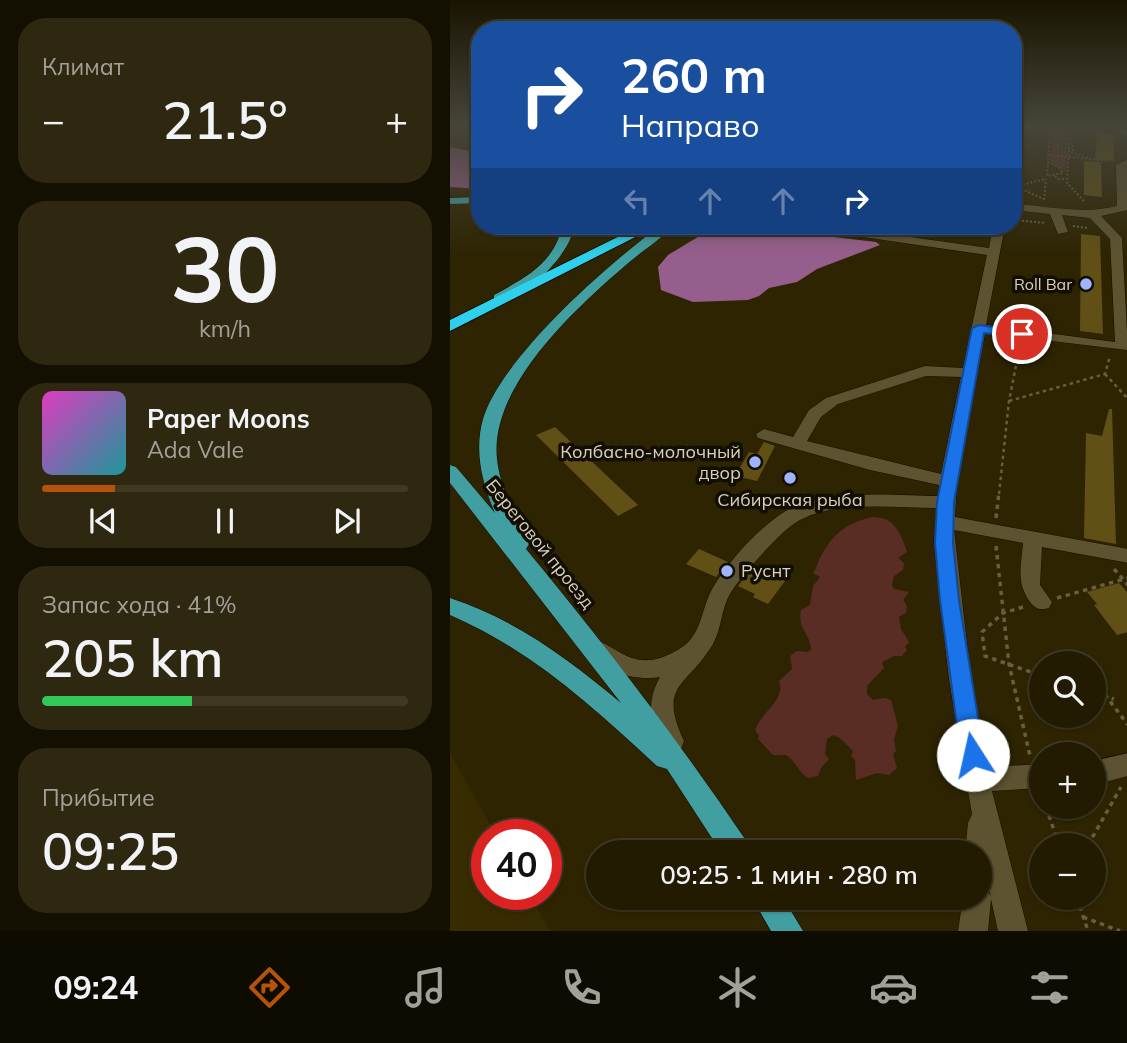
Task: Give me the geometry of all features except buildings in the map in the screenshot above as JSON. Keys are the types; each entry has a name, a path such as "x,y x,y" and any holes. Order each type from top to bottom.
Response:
{"highway":[{"path":"456,323 632,235"}],"main road":[{"path":"450,201 471,200"},
{"path":"456,323 525,282 550,263 563,247 564,235"},
{"path":"527,563 491,480 488,446 492,418 507,388 528,360 615,267 656,235"},
{"name":"Береговой проезд","path":"450,471 593,647 695,785"},
{"path":"450,606 512,635 551,658 695,785 729,840"},
{"path":"775,910 788,931"}],"street":[{"path":"1022,207 1048,207 1093,215 1125,206 1121,169"},
{"path":"1048,207 1062,232"},
{"path":"979,328 1023,329 1060,334 1120,348 1124,303 1121,239 1093,215"},
{"path":"872,235 994,252"},
{"path":"997,235 948,481 945,512 949,600 980,793 1013,931"},
{"path":"798,443 811,416 818,408 832,401 925,371 970,373"},
{"path":"764,434 870,464 948,481"},
{"path":"695,785 660,719 663,695 671,678 697,651 710,628 720,592 776,525 795,514 821,506 861,503 945,512 995,531 1127,556"},
{"path":"1033,538 1030,586 1042,602"},
{"path":"593,647 622,666 640,670 663,667 697,651"},
{"path":"1106,770 1127,764"},
{"path":"980,793 1029,779"},
{"path":"979,840 980,793"},
{"path":"973,931 976,910"}],"path":[{"path":"1047,169 1048,207"},
{"path":"1060,175 1063,173 1061,169"},
{"path":"1067,169 1067,183 1085,202"},
{"path":"1022,185 1046,177 1060,175 1067,178"},
{"path":"1055,176 1058,179 1067,178"},
{"path":"1022,189 1048,207"},
{"path":"1023,329 1009,401 995,531 1009,664 1029,742"},
{"path":"1009,401 1105,374 1120,348"},
{"path":"1105,374 1127,400"},
{"path":"1009,664 1029,671"},
{"path":"1106,693 1127,725"},
{"path":"1106,698 1112,700"},
{"path":"1095,833 1127,776"},
{"path":"1081,910 1088,931"},
{"path":"1083,917 1120,931"}],"shaded area":[{"path":"450,169 471,169 471,188 450,187"},
{"path":"701,235 817,235 876,242 880,245 817,269 797,282 769,288 748,300 693,302 661,290 658,267 668,255"},
{"path":"873,517 884,518 893,524 907,552 898,558 904,563 903,570 894,576 892,585 894,589 909,592 903,600 907,606 906,613 899,617 901,629 909,642 905,647 907,650 902,656 894,656 882,662 884,668 867,686 867,694 873,700 891,700 898,726 894,739 896,751 893,754 897,768 889,775 877,773 856,780 855,760 851,756 853,751 833,735 827,739 825,754 829,759 818,776 808,778 788,756 773,755 758,739 755,730 779,694 779,681 792,669 790,656 797,651 811,650 800,617 801,610 810,605 813,586 820,577 813,573 820,558 829,543 841,531"},
{"path":"450,753 487,819 471,819 471,910 538,910 550,931 450,931"}],"place":[{"name":"Roll Bar","path":"1086,284"},
{"name":"Колбасно-молочный двор","path":"755,462"},
{"name":"Сибирская рыба","path":"790,478"},
{"name":"Руснт","path":"727,571"}],"route":[{"path":"973,755 949,600 944,543 948,481 979,328 1022,334"}]}
